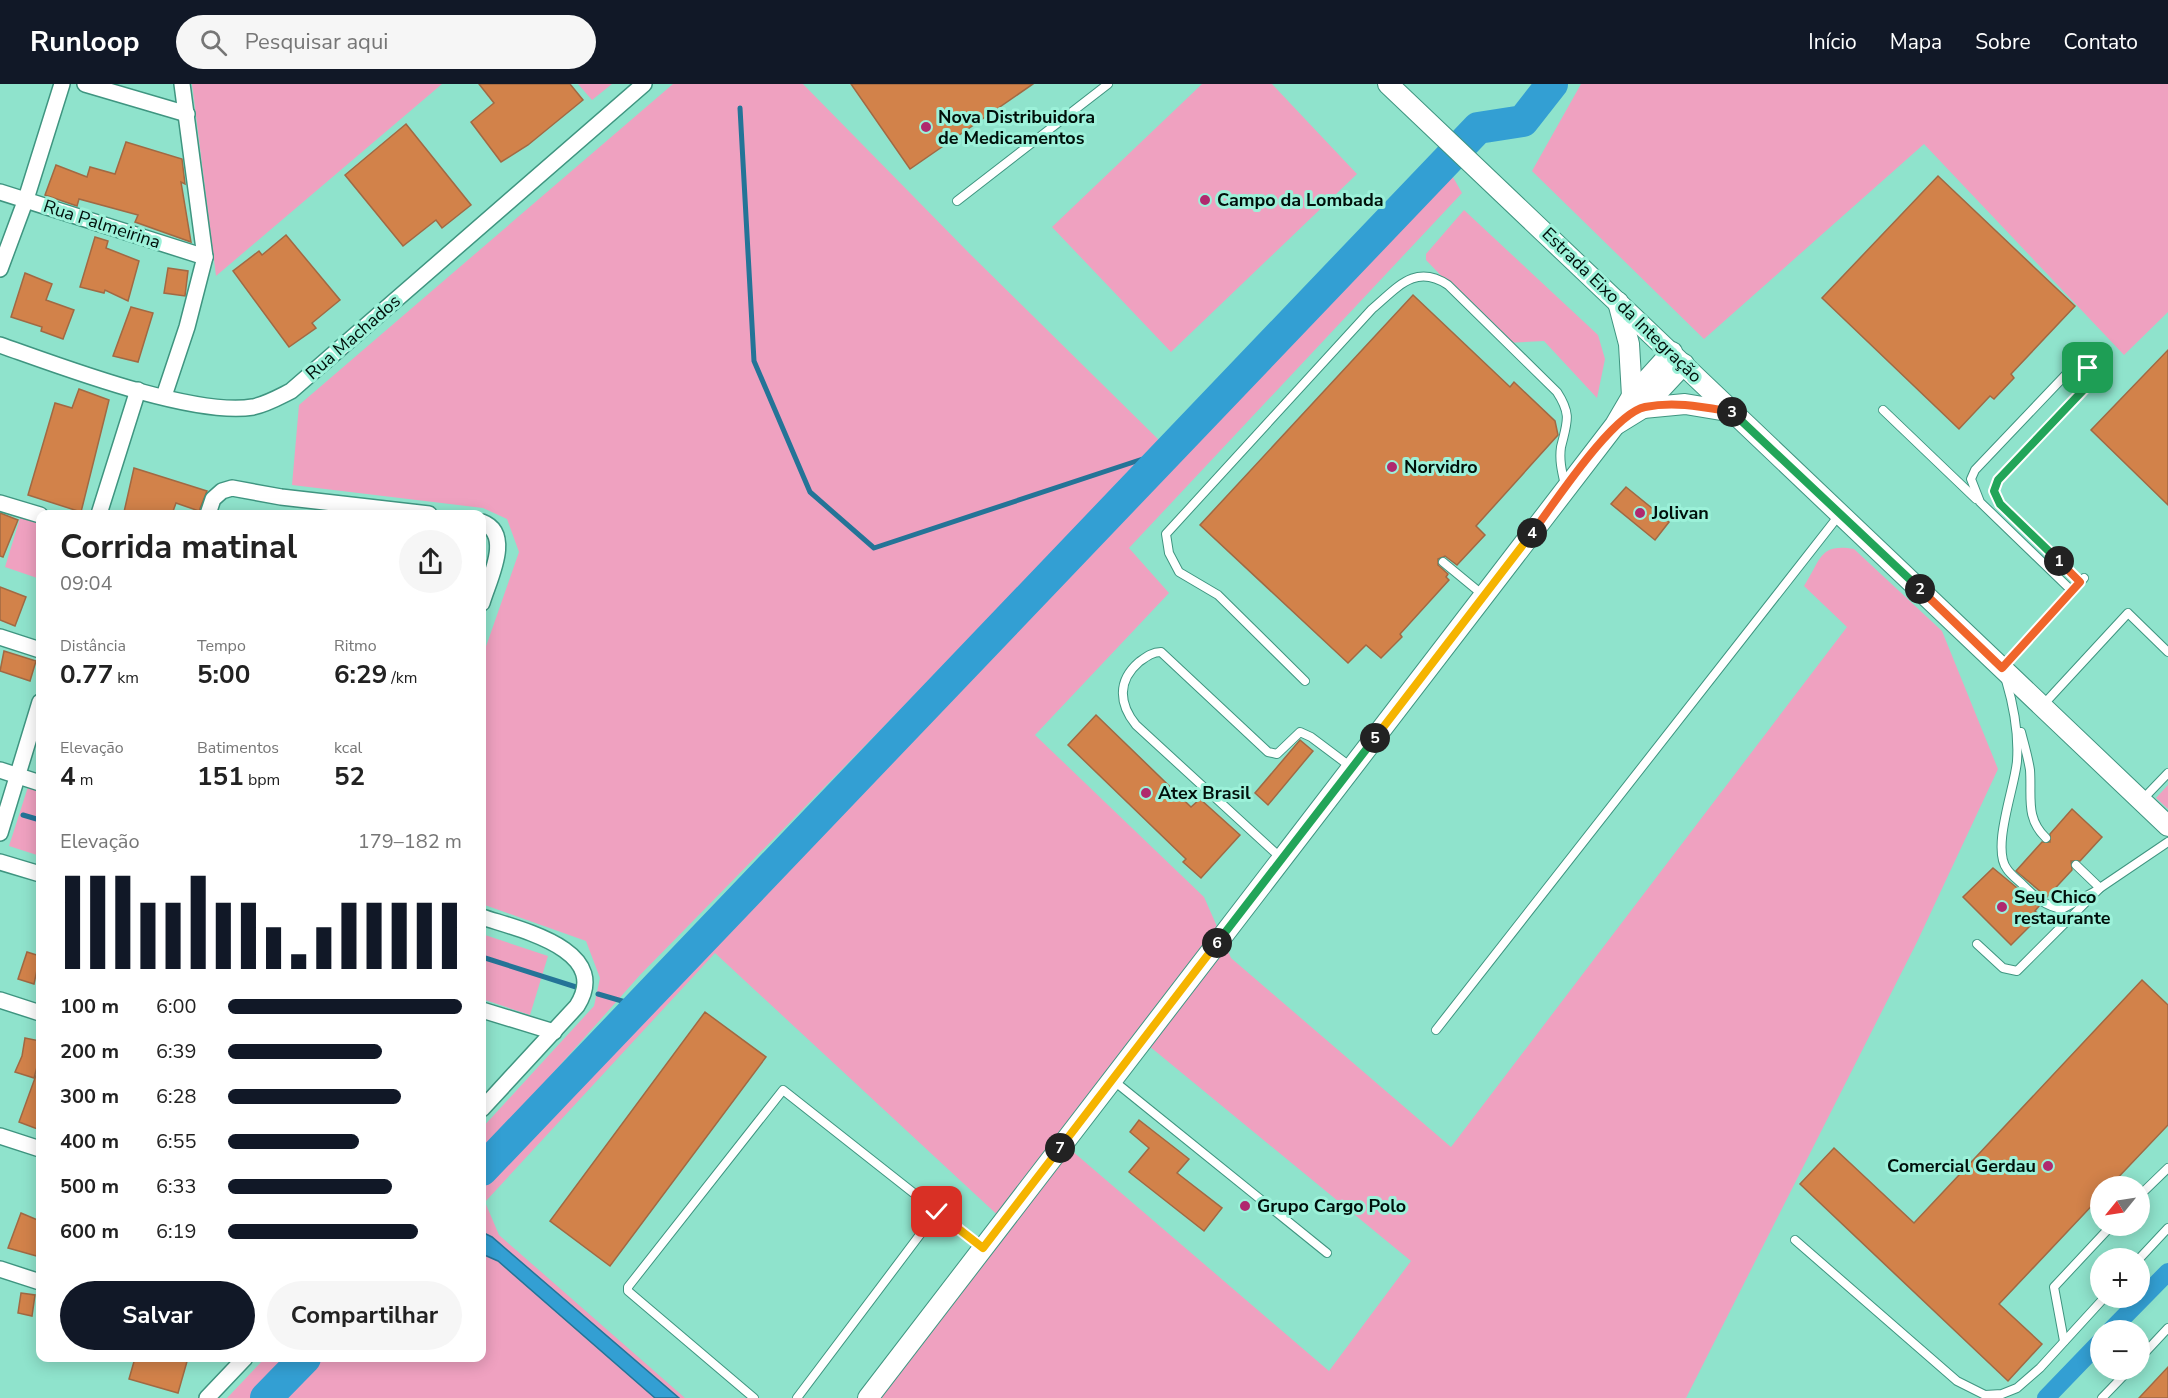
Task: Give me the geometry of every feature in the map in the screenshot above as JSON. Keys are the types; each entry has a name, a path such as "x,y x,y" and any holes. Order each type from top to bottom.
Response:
{"main road":[{"name":"Estrada Eixo da Integração","path":"1388,84 1478,167 2168,826"},
{"path":"1618,302 1629,344 1637,402"},
{"path":"868,1398 1615,426 1678,358"},
{"path":"1637,402 1685,404 1733,412"}],"street":[{"path":"0,269 26,200 62,84"},
{"path":"85,84 187,114"},
{"path":"165,396 193,307 205,258 182,84"},
{"name":"Rua Machados","path":"0,345 138,390 202,405 234,408 268,402 291,391 644,84"},
{"name":"Rua Palmeirina","path":"0,192 205,258"},
{"path":"100,510 138,390"},
{"path":"209,510 213,499 222,491 232,489 397,510"},
{"path":"0,503 36,514"},
{"path":"486,525 494,530 498,541 497,555 486,590"},
{"path":"0,637 36,649"},
{"path":"0,833 36,715"},
{"path":"0,770 36,782"},
{"path":"0,862 36,873"},
{"path":"486,918 564,947 573,955 581,971 584,991 582,998 554,1032 486,1105"},
{"path":"0,1000 36,1012"},
{"path":"486,1011 554,1032"},
{"path":"0,1137 36,1148"},
{"path":"0,1269 36,1281"},
{"path":"207,1398 241,1362"}],"lane":[{"path":"957,201 1108,84"},
{"path":"1305,681 1218,595 1179,572 1168,553 1166,534 1372,309 1408,279 1432,276 1448,285 1557,392 1567,412 1567,428 1561,448 1560,467 1566,489"},
{"path":"1980,502 1971,479 1975,470 2073,366 2080,363 2084,365 2092,375 2090,383 1998,480 1994,491 2000,504 2082,580 2002,668 2029,766 2031,813 2035,827 2046,838"},
{"path":"1883,410 2072,591"},
{"path":"1436,1030 1840,513"},
{"path":"1443,562 1484,596"},
{"path":"2042,706 2128,613 2168,652"},
{"path":"1282,859 1136,725 1122,702 1124,682 1130,671 1145,657 1161,652 1268,752 1277,754 1300,732 1311,737 1352,768"},
{"path":"2015,710 2018,733 2017,763 2002,853 2006,869 2039,900 2050,907 2061,909 2071,905 2168,842"},
{"path":"2141,801 2168,773"},
{"path":"2076,865 2100,888"},
{"path":"1977,944 2004,968 2017,971 2100,888"},
{"path":"1112,1080 1327,1254"},
{"path":"754,1398 628,1291 628,1287 783,1090 983,1248"},
{"path":"2150,1185 2168,1168"},
{"path":"797,1398 937,1212"},
{"path":"2149,1248 2168,1228"},
{"path":"2064,1341 2054,1287 2102,1236"},
{"path":"1795,1240 1957,1381 1985,1395 2002,1394 2017,1388 2095,1308"},
{"path":"2150,1347 2168,1328"},
{"path":"2102,1398 2119,1380"}],"shaded area":[{"path":"192,84 442,84 216,276"},
{"path":"578,84 612,84 592,100"},
{"path":"673,84 803,84 969,253 1162,443 640,975 486,1148 486,1124 594,1006 600,978 586,941 486,905 486,647 519,552 507,519 483,508 292,485 299,405"},
{"name":"Campo da Lombada","path":"1202,84 1272,84 1357,174 1171,352 1052,227"},
{"path":"1581,84 2168,84 2168,312 2124,355 1924,144 1704,339 1532,171"},
{"path":"1445,163 1462,193 1129,548 1169,593 1035,735 1204,897 1231,958 1451,1147 1847,627 1804,586 1822,556 1834,549 1854,549 1942,631 1998,769 1917,942 1686,1398 868,1398 1004,1221 715,953 486,1201 486,1166","holes":["1143,1041 1411,1261 1329,1371 1064,1144"]},
{"path":"1464,210 1598,335 1605,359 1597,398 1544,341 1506,343 1426,260 1426,254"},
{"path":"22,512 36,516 36,578 5,567"},
{"path":"2168,785 2168,809 2156,798"},
{"path":"28,787 36,790 36,855 9,846"},
{"path":"486,935 548,956 530,1015 486,1000"},
{"path":"486,1204 499,1235 685,1398 266,1398 301,1362 486,1362"},
{"path":"261,1362 287,1362 253,1398 227,1398"}],"water":[{"path":"486,1234 679,1398 655,1398 498,1261 486,1256"}],"building":[{"path":"479,84 570,84 583,100 528,145 501,162 471,122 494,103"},
{"name":"Nova Distribuidora de Medicamentos","path":"851,84 1033,84 910,169"},
{"path":"406,124 471,205 442,228 436,220 403,246 345,175"},
{"path":"126,142 182,159 185,184 181,182 191,242 135,222 138,215 79,199 77,206 45,195 56,165 87,177 90,167 115,174"},
{"path":"1938,176 2075,306 2011,374 2014,378 1994,399 1990,396 1959,429 1822,298"},
{"path":"286,235 340,300 312,323 316,328 289,347 233,271 259,251 262,255"},
{"path":"95,237 108,241 106,248 139,261 128,301 105,290 104,293 80,287"},
{"path":"168,268 188,271 185,296 164,293"},
{"path":"25,273 52,284 46,300 74,310 63,339 41,331 42,327 11,317"},
{"name":"Norvidro","path":"1413,295 1510,387 1514,382 1555,421 1558,435 1476,526 1485,535 1457,565 1445,556 1438,559 1438,565 1448,574 1446,577 1449,580 1400,634 1402,637 1381,658 1366,645 1348,663 1200,525"},
{"path":"131,307 153,313 138,362 113,356"},
{"path":"2168,350 2168,505 2091,430"},
{"path":"79,389 109,400 82,510 75,510 28,495 55,403 72,408"},
{"path":"134,468 207,491 199,510 176,503 173,510 124,510"},
{"name":"Jolivan","path":"1626,487 1669,522 1655,540 1611,504"},
{"path":"0,513 18,520 3,557 0,556"},
{"path":"0,587 26,597 15,626 0,620"},
{"path":"4,651 36,661 30,681 0,671"},
{"path":"1096,715 1191,807 1200,799 1240,835 1201,878 1183,862 1186,859 1068,745"},
{"path":"1300,740 1313,751 1268,805 1255,793"},
{"path":"2072,809 2102,837 2080,861 2071,861 2072,870 2047,897 2016,871 2042,842 2050,842 2050,834"},
{"name":"Seu Chico restaurante","path":"1993,868 2039,906 2035,911 2040,916 2011,945 1963,897"},
{"path":"27,952 36,955 34,984 18,979"},
{"name":"Comercial Gerdau","path":"2142,980 2168,1005 2168,1125 2120,1176 2090,1176 2090,1208 1999,1304 2042,1344 2008,1381 1800,1184 1834,1148 1914,1223"},
{"path":"705,1012 766,1057 610,1266 550,1221"},
{"path":"25,1038 36,1040 34,1078 15,1072 22,1056"},
{"path":"36,1075 36,1128 19,1122"},
{"path":"1139,1120 1189,1159 1177,1173 1222,1208 1204,1231 1129,1172 1149,1148 1130,1132"},
{"path":"21,1213 36,1219 36,1256 8,1248"},
{"path":"21,1293 35,1295 32,1316 18,1313"},
{"path":"134,1362 187,1362 178,1393 129,1379"},
{"path":"2168,1367 2168,1398 2139,1398"}],"waterway":[{"path":"486,1166 1478,128 1523,121 1552,84"},
{"path":"740,108 754,361 810,492 874,548 1173,449"},
{"path":"23,815 36,819"},
{"path":"486,958 576,987"},
{"path":"598,994 639,1006"},
{"path":"2121,1320 2168,1272"},
{"path":"2046,1398 2090,1352"},
{"path":"266,1398 301,1362"}],"place":[{"name":"Nova Distribuidora de Medicamentos","path":"926,127"},
{"name":"Campo da Lombada","path":"1205,200"},
{"name":"Norvidro","path":"1392,467"},
{"name":"Jolivan","path":"1640,513"},
{"name":"Atex Brasil","path":"1146,793"},
{"name":"Seu Chico restaurante","path":"2002,907"},
{"name":"Comercial Gerdau","path":"2048,1166"},
{"name":"Grupo Cargo Polo","path":"1245,1206"}],"route":[{"path":"937,1212 983,1248 1615,426 1643,408 1685,404 1733,412 2002,668 2080,582 2000,504 1994,491 1995,486 1998,480 2090,383 2092,375 2088,368"}]}
